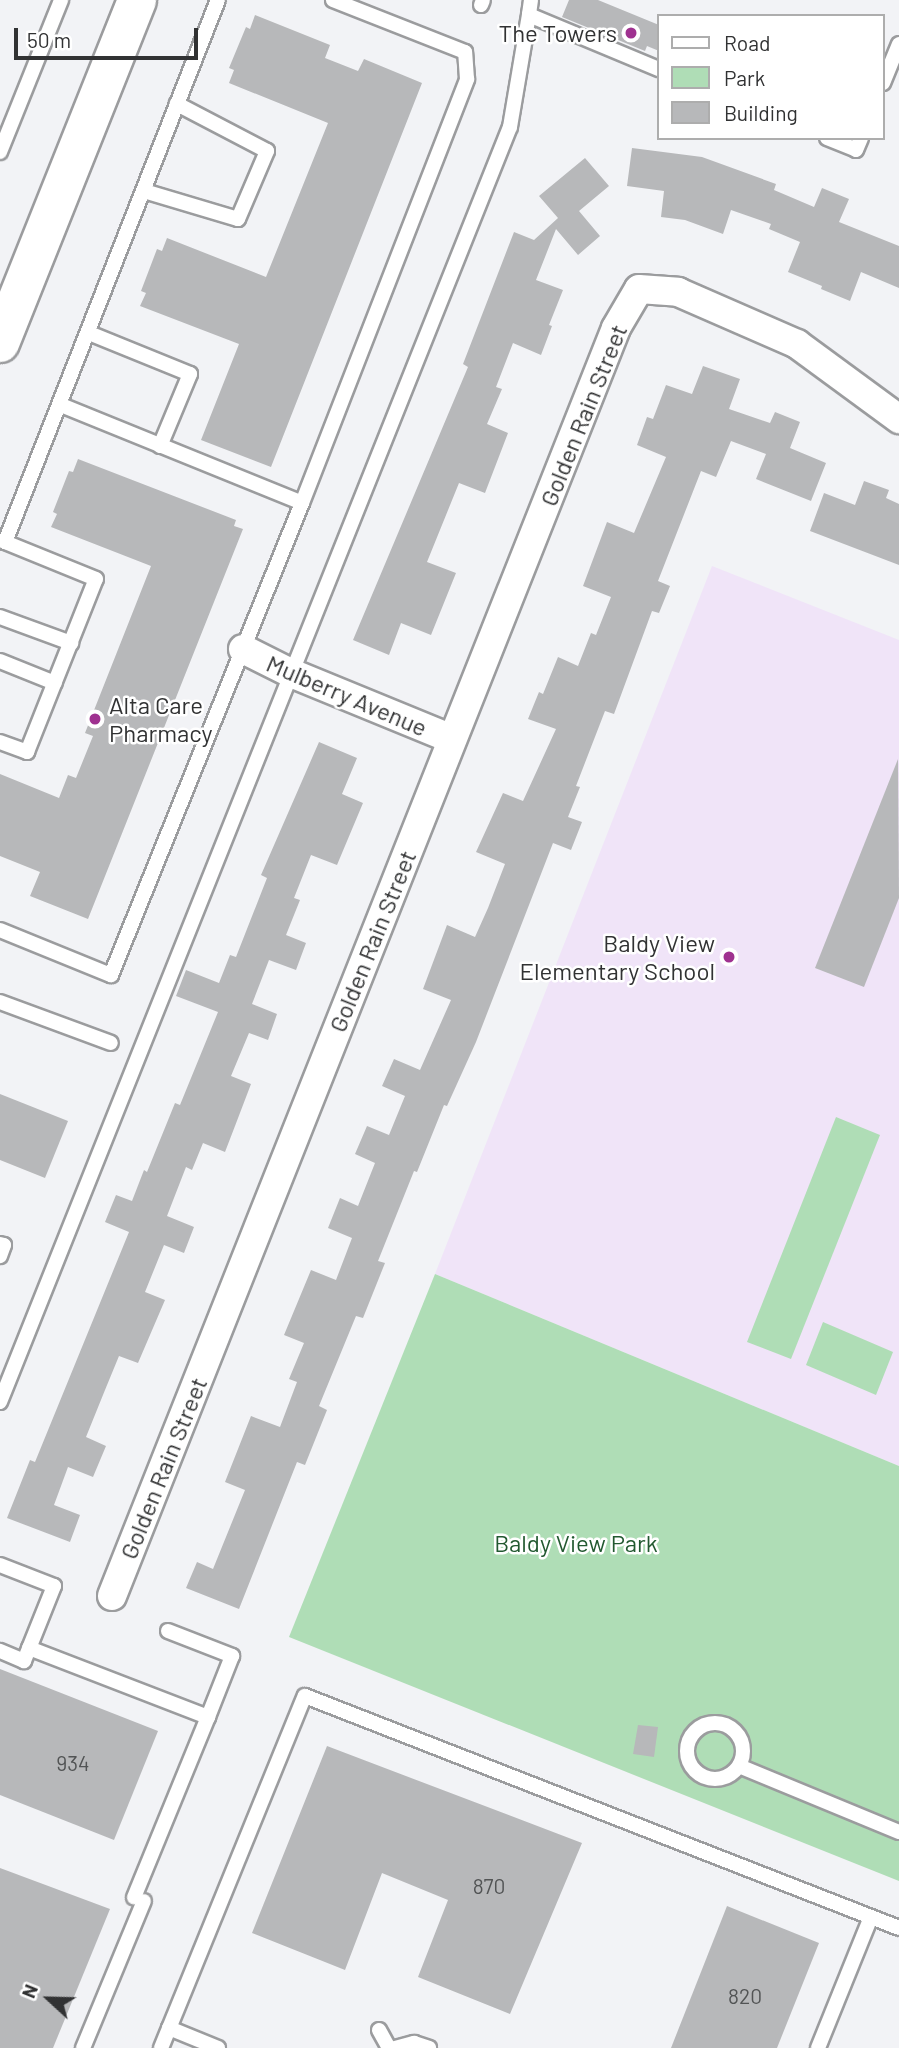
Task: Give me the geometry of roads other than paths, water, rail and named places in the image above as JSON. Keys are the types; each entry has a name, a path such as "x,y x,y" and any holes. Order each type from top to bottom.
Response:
{"main road":[{"path":"0,343 137,0"}],"street":[{"name":"Golden Rain Street","path":"112,1596 616,328 639,289 678,292 797,344 899,419"},
{"name":"Mulberry Avenue","path":"243,649 291,673 452,739"}],"lane":[{"path":"0,152 61,0"},
{"path":"0,742 27,752 96,579 5,542 218,0"},
{"path":"0,930 111,975 302,503 467,79 465,52 333,0"},
{"path":"0,1402 510,127 531,0"},
{"path":"529,15 657,68"},
{"path":"885,78 899,44"},
{"path":"145,191 238,219 267,151 177,104"},
{"path":"832,140 856,150 860,140"},
{"path":"89,333 190,374 160,446"},
{"path":"61,405 302,503"},
{"path":"0,617 71,643"},
{"path":"0,661 55,683"},
{"path":"0,1002 111,1043"},
{"path":"0,1244 4,1245 0,1256"},
{"path":"0,1565 54,1586 24,1661 0,1651"},
{"path":"83,2048 232,1656 168,1631"},
{"path":"29,1648 208,1717"},
{"path":"161,2048 305,1696 899,1928"},
{"path":"710,1723 728,1726 741,1739 743,1758 738,1766 732,1773 715,1779 698,1773 692,1766 687,1749 694,1732 710,1723"},
{"path":"738,1766 899,1832"},
{"path":"818,2048 871,1917"},
{"path":"169,2028 218,2048"},
{"path":"379,2030 388,2048"},
{"path":"395,2048 414,2043 429,2048"}],"place":[{"name":"The Towers","path":"631,33"},
{"name":"Alta Care Pharmacy","path":"95,719"},
{"name":"Baldy View Elementary School","path":"729,957"}],"park label":[{"name":"Baldy View Park","path":"576,1543"}]}
